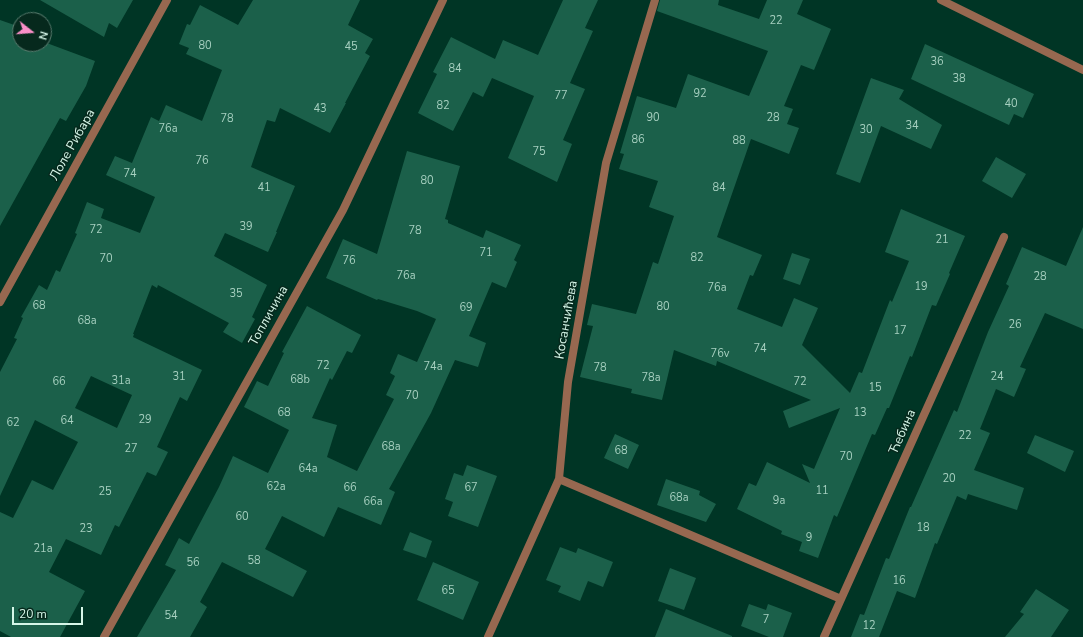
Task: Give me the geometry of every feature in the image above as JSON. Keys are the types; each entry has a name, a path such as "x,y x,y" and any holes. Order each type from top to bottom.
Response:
{"street":[{"name":"Лоле Рибара","path":"0,302 167,0"},
{"name":"Топличина","path":"104,637 343,210 443,0"},
{"name":"Косанчићева","path":"488,637 559,479 568,382 606,163 655,0"},
{"path":"940,0 1083,70"},
{"name":"Ћебина","path":"824,637 1004,237"},
{"path":"559,479 841,599"}],"building":[{"path":"40,0 133,0 117,28 109,23 104,37"},
{"path":"253,0 360,0 348,25 373,39 365,53 370,56 330,133 280,108 275,122 267,120 251,167 295,186 268,252 225,233 214,256 267,285 252,317 255,319 242,343 223,332 229,323 158,285 157,288 152,285 133,337 202,370 187,401 180,397 157,447 168,452 156,476 147,472 119,527 115,525 101,555 66,539 49,572 85,591 60,637 11,637 0,631 0,512 13,518 32,480 53,490 78,442 35,420 0,496 0,372 17,339 14,338 23,318 21,317 39,285 47,290 56,270 60,272 77,234 75,233 87,202 104,209 101,218 140,233 155,197 106,175 115,156 132,163 151,117 159,121 166,105 202,121 222,70 186,54 189,48 179,44 187,24 190,25 200,5 238,25","holes":["91,376 132,395 117,428 75,408"]},
{"path":"563,0 598,0 585,28 593,31 570,83 585,89 563,140 572,144 557,182 508,158 534,96 492,78 483,97 473,92 453,131 418,113 437,74 433,72 451,37 495,59 503,40 538,55"},
{"path":"660,0 719,0 718,5 759,19 767,0 803,0 797,14 831,29 814,70 801,65 784,106 793,109 787,124 799,128 789,154 751,139 717,237 762,255 753,276 750,275 737,309 782,327 794,298 818,308 802,345 850,393 859,372 862,373 890,300 892,302 909,261 885,252 901,209 965,236 936,306 932,305 912,357 910,356 889,408 887,408 875,435 872,434 837,517 834,515 818,558 799,551 802,542 781,534 782,531 737,509 749,483 756,486 767,462 810,483 802,464 814,469 840,408 789,428 783,411 811,400 717,361 716,366 674,350 662,400 631,393 632,389 580,377 593,326 587,325 592,304 636,314 653,262 658,264 674,216 649,207 658,181 619,169 624,154 620,153 637,96 676,108 688,74 749,96 768,51 657,11"},
{"path":"0,20 12,24 12,52 52,52 52,45 95,61 86,86 66,121 60,118 0,226"},
{"path":"925,44 1034,94 1023,118 1014,114 1009,125 911,79"},
{"path":"871,78 904,90 899,99 942,125 931,149 881,126 860,183 836,174"},
{"path":"407,151 460,166 445,219 448,220 448,223 483,238 486,230 521,245 514,260 517,262 506,288 492,282 469,336 486,343 478,367 455,360 431,413 389,489 395,492 381,525 338,507 324,537 282,516 265,549 307,571 293,597 222,562 200,602 207,607 190,637 137,637 176,570 165,565 179,538 189,544 219,487 233,456 268,473 289,430 244,407 257,381 268,386 284,353 282,352 307,306 361,335 352,353 347,351 332,380 330,378 312,418 337,425 327,457 357,471 394,399 386,395 395,376 390,373 398,354 417,362 436,319 417,311 378,299 377,300 326,278 343,239 377,254"},
{"path":"996,157 1026,174 1012,198 982,181"},
{"path":"1083,227 1083,329 1045,313 1020,367 1026,369 1014,397 996,389 980,429 990,433 974,470 1024,488 1017,510 968,494 966,500 957,496 937,544 935,543 915,598 897,591 879,637 851,637 860,614 864,615 886,558 889,559 910,507 954,410 957,412 988,332 1009,286 1006,284 1022,247 1066,266"},
{"path":"792,253 810,259 800,285 783,279"},
{"path":"615,434 639,445 628,469 604,458"},
{"path":"1035,435 1074,451 1065,472 1027,453"},
{"path":"467,465 497,476 478,527 448,516 453,502 445,499 454,473 463,476"},
{"path":"666,479 700,491 699,495 716,504 706,522 657,505"},
{"path":"410,532 432,541 426,558 403,550"},
{"path":"560,547 576,553 578,548 613,562 603,587 588,581 580,601 558,592 561,586 546,580"},
{"path":"433,562 479,582 463,620 417,600"},
{"path":"670,568 696,578 684,610 658,601"},
{"path":"1036,589 1069,610 1051,637 1005,637 1024,614 1020,612"},
{"path":"749,604 766,610 768,604 792,613 783,637 769,637 741,626"},
{"path":"666,609 732,636 732,637 655,637"}]}
